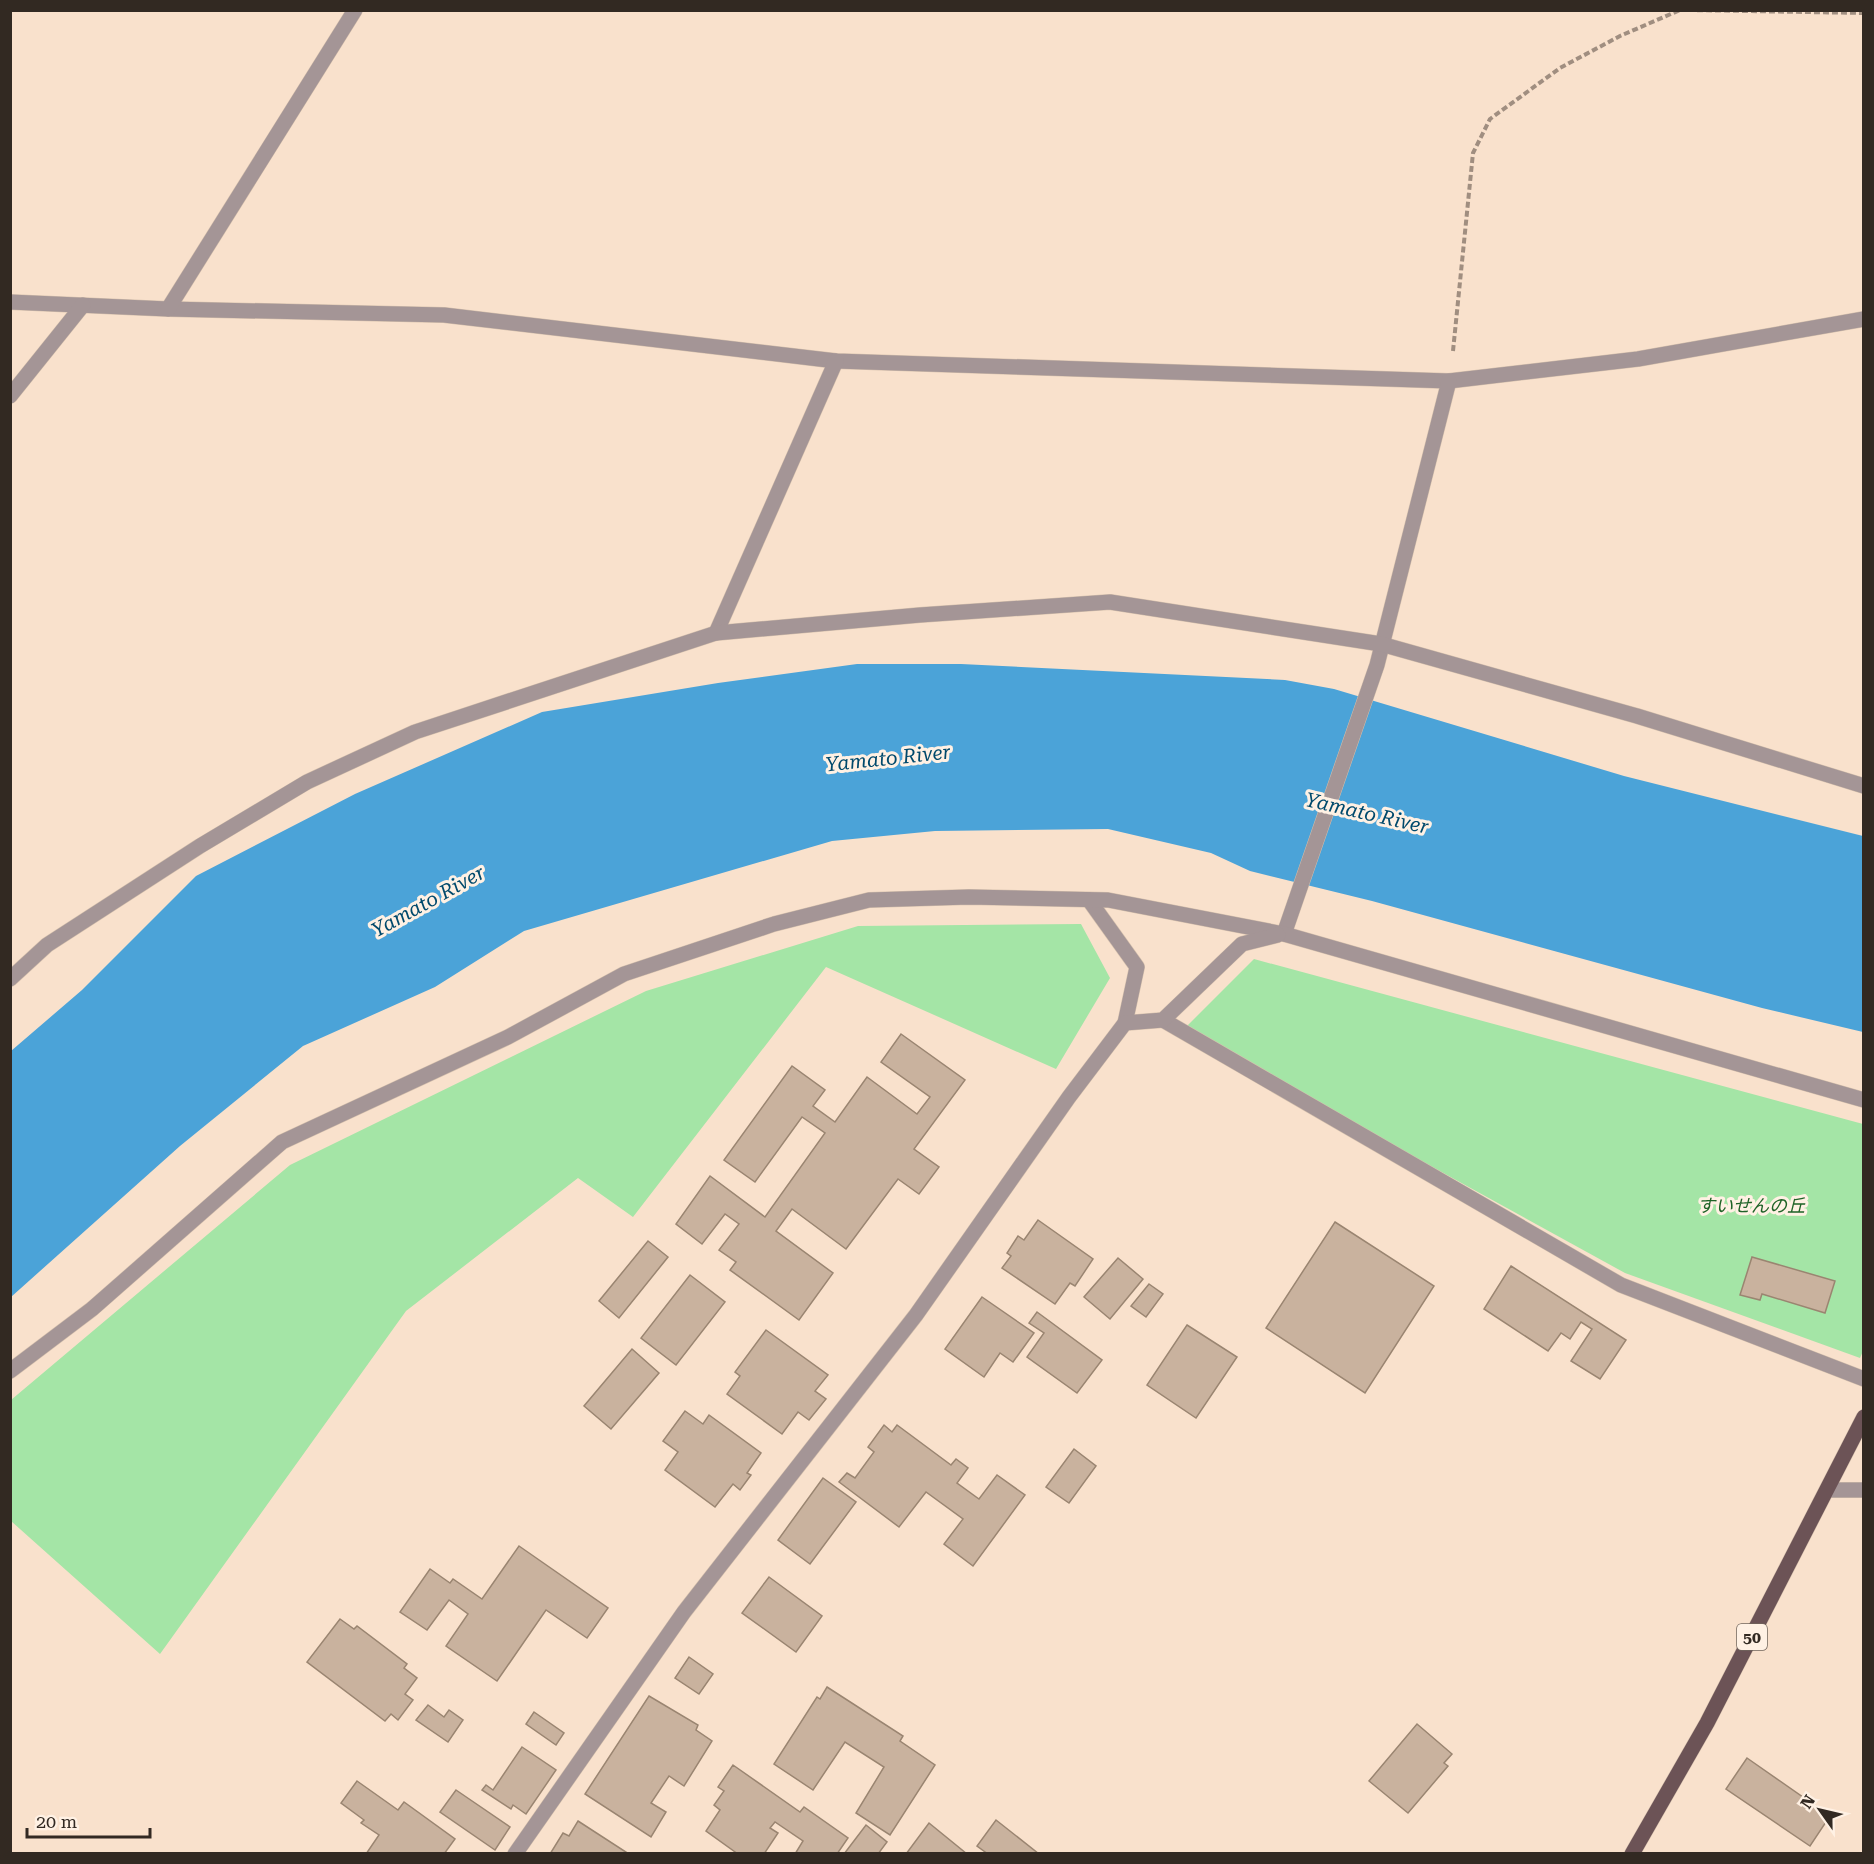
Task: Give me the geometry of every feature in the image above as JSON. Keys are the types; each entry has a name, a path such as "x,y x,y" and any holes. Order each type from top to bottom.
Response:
{"main road":[{"name":"50","path":"1632,1854 1707,1723 1828,1490 1863,1416"}],"street":[{"path":"168,309 355,10"},
{"path":"10,302 168,309 444,315 836,361 1449,381 1638,359 1863,320"},
{"path":"10,396 83,305"},
{"path":"716,633 836,361"},
{"path":"1284,934 1377,665 1449,381"},
{"path":"10,979 47,945 200,846 307,782 415,732 716,633 920,615 1110,602 1381,644 1637,716 1863,786"},
{"path":"10,1371 92,1309 282,1142 507,1037 624,974 774,924 869,900 969,897 1108,900 1284,934 1863,1100"},
{"path":"515,1854 684,1612 916,1315 1069,1096 1125,1023 1137,967 1089,900"},
{"path":"1163,1020 1242,944 1284,934"},
{"path":"1125,1023 1163,1020 1620,1285 1863,1379"},
{"path":"1828,1490 1863,1490"}],"path":[{"path":"1449,381 1473,153 1490,119 1560,68 1620,36 1680,10"},
{"path":"1688,10 1863,13"}],"green space":[{"path":"1081,924 1110,978 1056,1069 826,967 633,1217 578,1178 406,1311 160,1654 11,1521 11,1400 290,1165 646,991 858,926"},
{"name":"すいせんの丘","path":"1254,959 1863,1124 1864,1349 1860,1358 1625,1273 1183,1030"}],"water":[{"name":"Yamato River","path":"857,664 961,664 1285,680 1334,689 1624,776 1863,836 1863,1032 1762,1008 1372,901 1250,871 1211,853 1108,829 935,831 832,841 524,931 435,987 303,1046 180,1146 11,1297 11,1051 82,990 196,876 355,794 542,712 718,683"}],"building":[{"path":"901,1034 965,1080 914,1149 939,1167 919,1194 898,1179 846,1249 792,1209 776,1231 833,1273 799,1320 730,1270 736,1262 719,1250 739,1224 725,1214 702,1244 676,1224 710,1176 765,1217 825,1133 802,1117 755,1182 724,1160 792,1066 825,1090 813,1106 835,1122 867,1077 917,1114 930,1097 881,1062"},
{"path":"1038,1220 1093,1259 1075,1286 1070,1283 1055,1304 1002,1268 1011,1256 1007,1253 1018,1236 1024,1240"},
{"path":"1335,1222 1434,1286 1365,1393 1266,1328"},
{"path":"648,1241 668,1257 619,1318 599,1301"},
{"path":"1752,1257 1835,1281 1825,1313 1762,1294 1760,1300 1740,1295"},
{"path":"1118,1258 1143,1279 1110,1319 1084,1297"},
{"path":"1511,1266 1626,1340 1600,1379 1571,1361 1592,1329 1581,1322 1570,1339 1561,1333 1548,1351 1484,1309"},
{"path":"690,1275 725,1302 676,1365 641,1338"},
{"path":"1149,1284 1163,1294 1146,1317 1131,1306"},
{"path":"982,1297 1034,1333 1013,1362 1000,1353 984,1377 945,1349"},
{"path":"1037,1312 1102,1360 1077,1393 1027,1357 1044,1333 1029,1323"},
{"path":"1187,1325 1237,1357 1196,1418 1147,1385"},
{"path":"766,1330 828,1375 815,1391 826,1399 809,1420 798,1412 782,1434 727,1394 740,1376 735,1372"},
{"path":"632,1349 659,1373 611,1429 584,1406"},
{"path":"685,1411 703,1424 709,1415 761,1453 747,1473 751,1475 740,1490 733,1484 715,1507 665,1470 678,1452 663,1441"},
{"path":"884,1425 892,1432 897,1425 951,1465 956,1459 968,1468 957,1483 979,1499 997,1475 1025,1495 973,1566 944,1544 963,1519 926,1492 899,1527 839,1482 847,1473 855,1478 874,1452 868,1447"},
{"path":"1074,1449 1096,1466 1069,1503 1046,1487"},
{"path":"823,1478 856,1502 810,1564 778,1540"},
{"path":"519,1546 608,1608 587,1638 546,1610 497,1681 446,1646 468,1614 449,1600 427,1630 400,1612 430,1569 450,1583 453,1579 482,1599"},
{"path":"769,1577 822,1616 796,1652 742,1613"},
{"path":"340,1619 354,1629 357,1626 407,1664 404,1668 417,1678 405,1694 413,1700 398,1720 391,1714 385,1721 307,1662"},
{"path":"689,1657 713,1674 699,1694 675,1678"},
{"path":"827,1687 903,1736 900,1741 935,1765 890,1835 856,1813 884,1767 845,1742 813,1790 774,1764 817,1697 820,1699"},
{"path":"649,1696 698,1725 696,1730 712,1741 684,1786 669,1776 651,1803 666,1812 651,1837 585,1794"},
{"path":"428,1705 444,1717 449,1710 463,1720 448,1742 416,1720"},
{"path":"534,1712 564,1733 556,1745 526,1724"},
{"path":"1417,1724 1452,1754 1444,1763 1448,1766 1408,1813 1369,1781"},
{"path":"522,1747 556,1770 526,1814 513,1805 511,1809 482,1790 486,1785 493,1790"},
{"path":"1747,1758 1830,1816 1810,1846 1726,1789"},
{"path":"733,1765 800,1812 804,1807 848,1838 837,1854 795,1854 803,1841 775,1822 770,1828 778,1833 764,1854 738,1854 706,1831 720,1810 714,1805 724,1791 718,1787"},
{"path":"357,1781 398,1810 404,1802 455,1839 444,1854 366,1854 379,1835 361,1823 364,1820 341,1803"},
{"path":"456,1790 510,1827 495,1850 440,1812"},
{"path":"996,1820 1039,1854 988,1854 977,1846"},
{"path":"578,1821 629,1854 550,1854 563,1833 569,1836"},
{"path":"929,1823 967,1854 906,1854"},
{"path":"866,1825 887,1842 878,1854 844,1854"}]}
